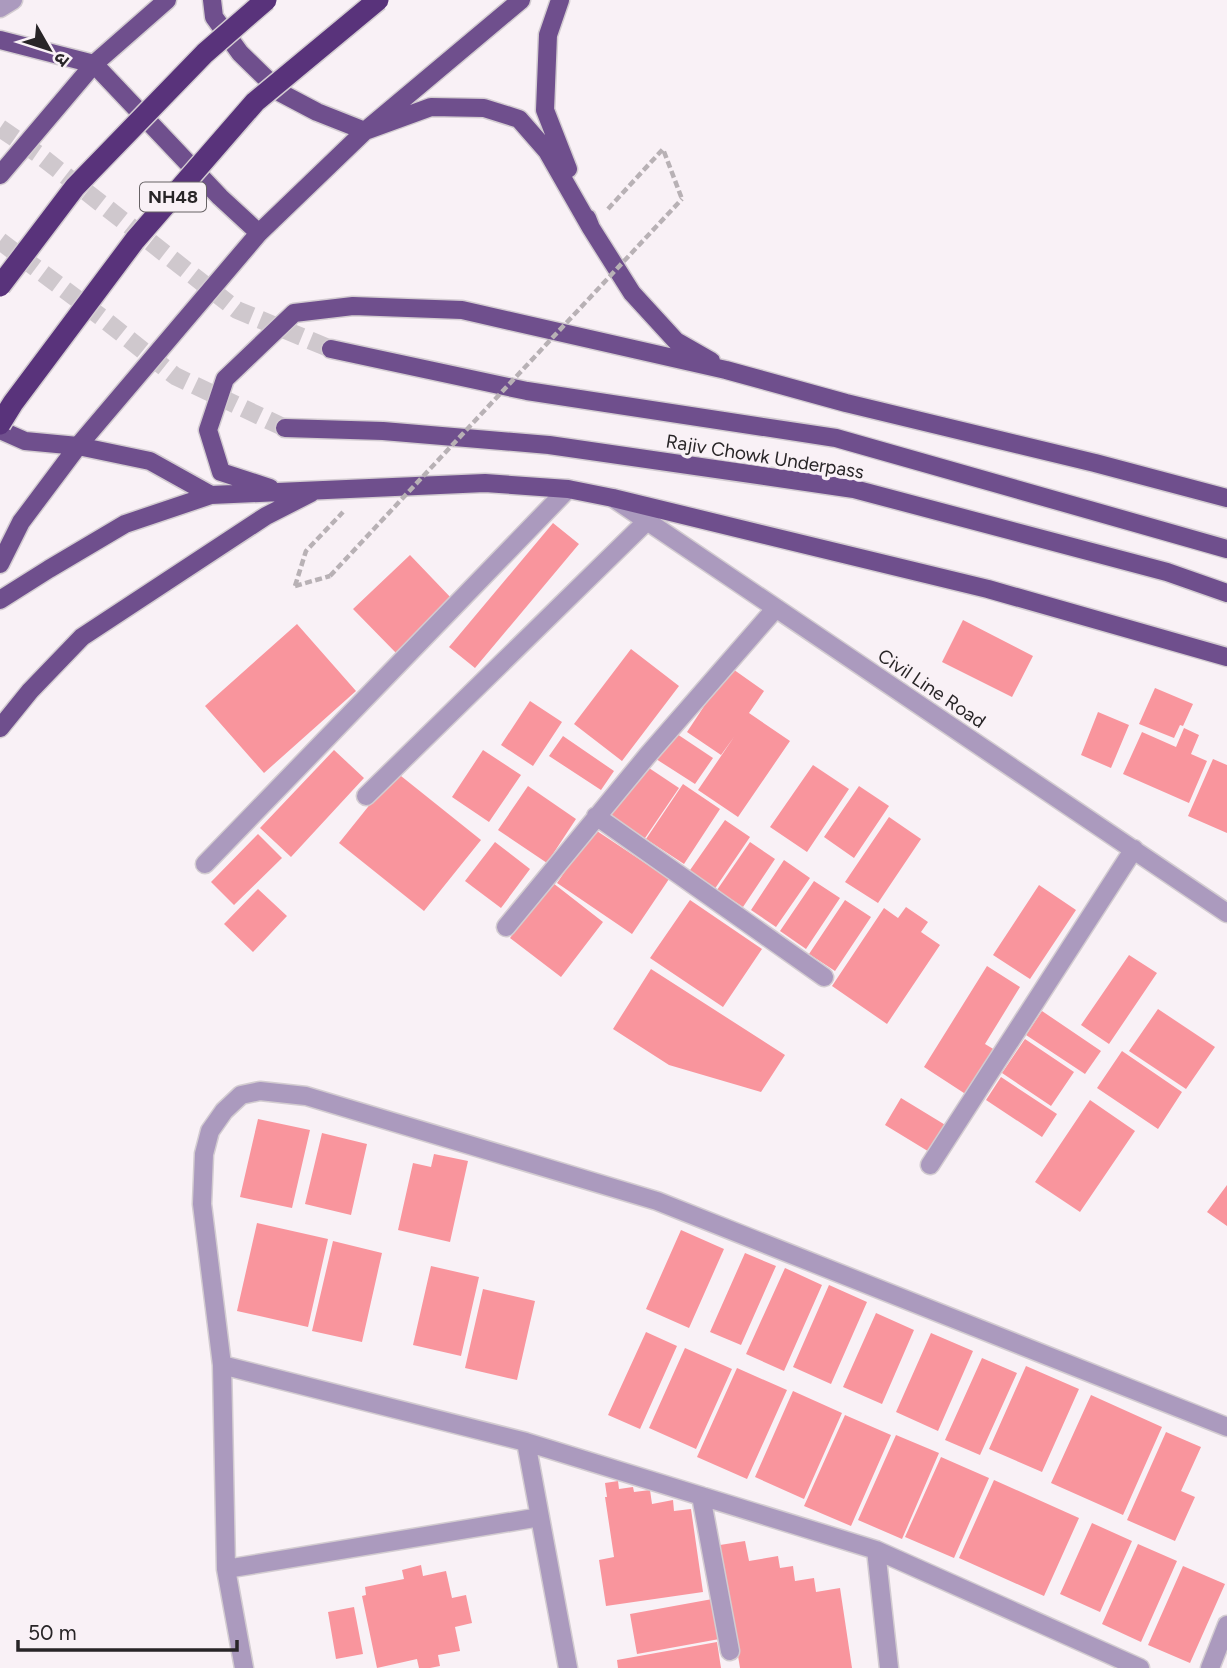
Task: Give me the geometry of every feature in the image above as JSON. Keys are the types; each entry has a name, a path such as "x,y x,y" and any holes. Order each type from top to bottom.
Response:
{"highway":[{"path":"0,286 75,187 205,53 266,0"},
{"name":"NH48","path":"0,424 135,240 255,102 378,0"}],"main road":[{"path":"0,175 94,64 167,0"},
{"path":"212,0 214,17 240,53 281,93 317,112 365,131 431,107 484,108 519,119 547,151 632,293 676,341 726,370"},
{"path":"560,0 548,34 545,110 591,228"},
{"path":"0,564 21,522 78,446 259,233 365,131 520,1"},
{"path":"0,40 94,64 220,197 259,233"},
{"path":"279,491 221,472 208,430 225,379 294,313 353,306 462,310 726,370 846,403 1227,498"},
{"name":"Rajiv Chowk Underpass","path":"331,348 527,391 836,438 1227,549"},
{"name":"Rajiv Chowk Underpass","path":"285,428 383,431 549,445 854,489 1167,572 1227,593"},
{"path":"0,430 25,441 78,446 150,461 211,495"},
{"path":"0,600 125,524 211,495 485,483 568,489 613,498 988,589 1227,657"},
{"path":"0,728 30,691 82,636 266,516 317,489"}],"street":[{"path":"0,8 13,0"},
{"path":"205,864 568,489"},
{"name":"Civil Line Road","path":"613,498 1227,913"},
{"path":"366,796 647,521"},
{"path":"506,927 596,816 776,608"},
{"path":"596,816 824,977"},
{"path":"930,1166 1135,849"},
{"path":"244,1668 226,1569 222,1365 202,1204 204,1154 210,1131 224,1111 241,1096 260,1091 306,1096 657,1201 1227,1427"},
{"path":"222,1365 526,1442 876,1550 1140,1668"},
{"path":"526,1442 568,1668"},
{"path":"701,1496 730,1651"},
{"path":"226,1569 540,1517"},
{"path":"876,1550 889,1668"},
{"path":"1210,1668 1227,1625"}],"path":[{"path":"366,487 306,551 295,586 330,576 682,199 663,149 591,228"}],"building":[{"path":"553,523 579,544 475,668 449,647"},
{"path":"410,555 454,601 398,655 353,609"},
{"path":"963,620 1033,656 1012,697 942,662"},
{"path":"297,624 356,691 264,773 205,706"},
{"path":"631,649 679,686 622,761 574,724"},
{"path":"730,667 764,691 749,713 790,741 738,817 698,790 734,737 721,755 687,732"},
{"path":"1155,688 1193,704 1174,738 1139,724"},
{"path":"530,701 562,722 533,766 501,745"},
{"path":"1098,712 1129,725 1111,768 1081,755"},
{"path":"1184,728 1199,735 1191,754 1207,761 1189,803 1123,774 1142,732 1176,747"},
{"path":"674,732 713,758 695,784 656,759"},
{"path":"563,736 614,771 601,790 549,756"},
{"path":"334,750 364,778 291,857 260,828"},
{"path":"483,750 521,775 489,822 452,797"},
{"path":"1213,759 1227,765 1227,833 1188,816"},
{"path":"643,764 679,788 643,841 607,817"},
{"path":"813,765 849,789 807,852 770,827"},
{"path":"396,772 481,840 424,911 339,843"},
{"path":"683,784 720,809 684,864 646,839"},
{"path":"528,786 576,819 547,863 498,830"},
{"path":"859,786 889,806 854,858 824,837"},
{"path":"889,817 921,839 878,903 845,882"},
{"path":"725,820 750,837 714,890 688,873"},
{"path":"594,829 669,879 632,934 557,883"},
{"path":"258,834 282,858 234,905 211,882"},
{"path":"495,842 530,869 501,908 465,881"},
{"path":"750,842 775,859 743,907 717,890"},
{"path":"784,860 810,878 776,927 751,910"},
{"path":"814,881 840,898 806,949 780,931"},
{"path":"553,883 603,922 561,977 510,938"},
{"path":"1039,885 1076,910 1030,979 993,955"},
{"path":"258,889 287,916 253,952 224,924"},
{"path":"690,900 762,949 723,1007 650,958"},
{"path":"845,900 871,917 835,971 809,954"},
{"path":"906,907 928,922 921,932 940,945 887,1024 832,986 884,908 898,918"},
{"path":"1129,955 1157,973 1109,1044 1081,1025"},
{"path":"987,966 1020,987 985,1044 995,1050 967,1095 924,1067"},
{"path":"651,969 785,1055 761,1092 669,1065 613,1029"},
{"path":"1158,1009 1215,1047 1186,1089 1129,1051"},
{"path":"1042,1011 1101,1051 1085,1074 1026,1035"},
{"path":"1025,1039 1074,1072 1051,1106 1002,1073"},
{"path":"1122,1051 1182,1092 1158,1129 1097,1088"},
{"path":"1001,1077 1057,1114 1042,1137 986,1100"},
{"path":"901,1098 947,1126 931,1153 885,1125"},
{"path":"1090,1100 1135,1131 1080,1212 1035,1182"},
{"path":"258,1119 310,1130 292,1208 240,1197"},
{"path":"322,1133 367,1144 351,1215 305,1204"},
{"path":"434,1154 468,1161 450,1242 398,1230 413,1163 431,1167"},
{"path":"1227,1185 1227,1226 1207,1212"},
{"path":"257,1223 328,1239 308,1327 237,1311"},
{"path":"681,1230 724,1249 689,1328 646,1309"},
{"path":"333,1241 382,1253 362,1342 312,1331"},
{"path":"745,1253 776,1266 741,1345 710,1332"},
{"path":"431,1266 479,1277 461,1356 413,1345"},
{"path":"785,1268 822,1285 784,1371 746,1354"},
{"path":"829,1285 867,1302 831,1384 793,1367"},
{"path":"483,1289 535,1301 517,1380 465,1368"},
{"path":"876,1313 914,1330 882,1404 843,1387"},
{"path":"646,1332 677,1346 640,1429 608,1415"},
{"path":"931,1333 973,1351 938,1431 896,1412"},
{"path":"685,1348 732,1369 696,1449 649,1428"},
{"path":"982,1358 1017,1373 980,1455 945,1440"},
{"path":"1026,1366 1079,1389 1042,1472 989,1449"},
{"path":"737,1368 787,1390 747,1479 697,1457"},
{"path":"793,1391 842,1413 804,1499 755,1477"},
{"path":"1091,1395 1162,1427 1123,1515 1051,1483"},
{"path":"845,1415 891,1435 851,1526 804,1506"},
{"path":"1166,1432 1201,1447 1181,1491 1195,1497 1175,1541 1127,1520"},
{"path":"896,1435 939,1453 902,1539 858,1520"},
{"path":"941,1457 989,1478 954,1558 905,1537"},
{"path":"994,1480 1079,1518 1044,1596 959,1558"},
{"path":"618,1481 619,1489 633,1487 634,1492 650,1490 652,1504 673,1500 674,1511 691,1509 703,1592 606,1606 599,1560 614,1557 605,1483"},
{"path":"1092,1523 1132,1541 1100,1612 1060,1594"},
{"path":"745,1541 749,1561 778,1556 780,1568 793,1566 795,1581 814,1578 816,1592 840,1588 852,1668 740,1668 720,1545"},
{"path":"1138,1544 1177,1561 1141,1642 1102,1624"},
{"path":"421,1565 423,1576 446,1571 452,1598 466,1595 472,1623 455,1627 460,1651 438,1655 440,1666 419,1668 417,1659 377,1668 362,1596 366,1595 365,1587 404,1579 402,1570"},
{"path":"1183,1566 1225,1584 1190,1663 1148,1645"},
{"path":"718,1598 725,1638 637,1654 630,1614"},
{"path":"354,1607 363,1654 336,1659 328,1612"},
{"path":"717,1642 721,1668 618,1668 617,1660"}],"tunnel":[{"path":"0,128 38,154 237,310 331,349"},
{"path":"0,241 175,376 285,428"}]}
